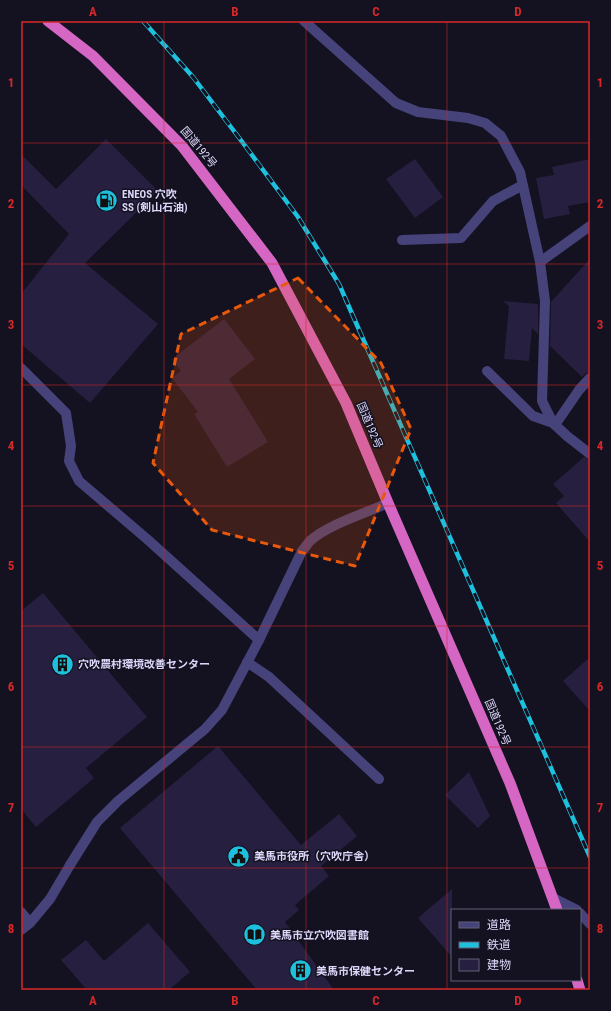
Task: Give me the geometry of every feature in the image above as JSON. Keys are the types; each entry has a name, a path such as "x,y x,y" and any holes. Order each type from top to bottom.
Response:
{"highway":[{"name":"国道192号","path":"48,21 93,56 182,146 272,263 346,403 510,783 557,909"}],"street":[{"path":"304,21 396,103 418,112 468,118 485,123 501,136 520,172 540,262 545,301 542,401 554,424 590,454"},
{"path":"402,240 461,238 493,201 523,185"},
{"path":"540,262 590,226"},
{"path":"21,368 66,413 71,446 69,461 79,482 147,539 258,640"},
{"path":"487,370 533,416 554,424"},
{"path":"554,424 579,390 590,378"},
{"path":"21,930 30,923 50,899 96,822 118,801 205,729 222,710 302,551 310,541 321,533 337,525 388,503"},
{"path":"247,662 269,677 379,779"},
{"path":"553,898 575,909"},
{"path":"21,912 30,923"},
{"path":"581,914 590,924"}],"highlighted area":[{"path":"298,278 381,363 411,429 355,566 212,530 153,463 181,334"}],"building":[{"path":"106,139 158,191 85,263 158,324 90,403 21,344 21,294 69,234 21,185 21,154 56,189"},
{"path":"415,159 443,197 415,218 386,179"},
{"path":"590,159 590,202 568,206 570,214 544,219 536,178 554,175 552,167"},
{"path":"590,259 590,372 586,373 582,377 550,346 551,302"},
{"path":"503,301 538,304 538,334 532,328 529,361 504,359 509,306"},
{"path":"224,319 255,359 229,379 268,442 227,467 194,414 198,412 172,378 181,371 172,359"},
{"path":"584,457 590,460 590,542 556,503 564,496 553,484"},
{"name":"穴吹農村環境改善センター","path":"43,593 147,717 86,768 94,778 36,827 21,809 21,611"},
{"path":"590,657 590,711 563,681"},
{"name":"美馬市役所（穴吹庁舎）","path":"218,746 301,845 339,814 357,836 321,866 329,876 295,905 299,910 285,922 334,990 257,990 120,828"},
{"path":"469,772 490,816 478,828 445,795"},
{"path":"452,889 451,956 418,918"},
{"path":"148,923 190,972 169,990 87,990 61,960 86,940 104,961"}],"railway":[{"path":"143,21 193,77 243,143 298,217 339,284 590,857"}],"place":[{"name":"ENEOS 穴吹 SS (剣山石油)","path":"107,200"},
{"name":"穴吹農村環境改善センター","path":"62,664"},
{"name":"美馬市役所（穴吹庁舎）","path":"238,856"},
{"name":"美馬市立穴吹図書館","path":"255,935"},
{"name":"美馬市保健センター","path":"300,971"}]}
